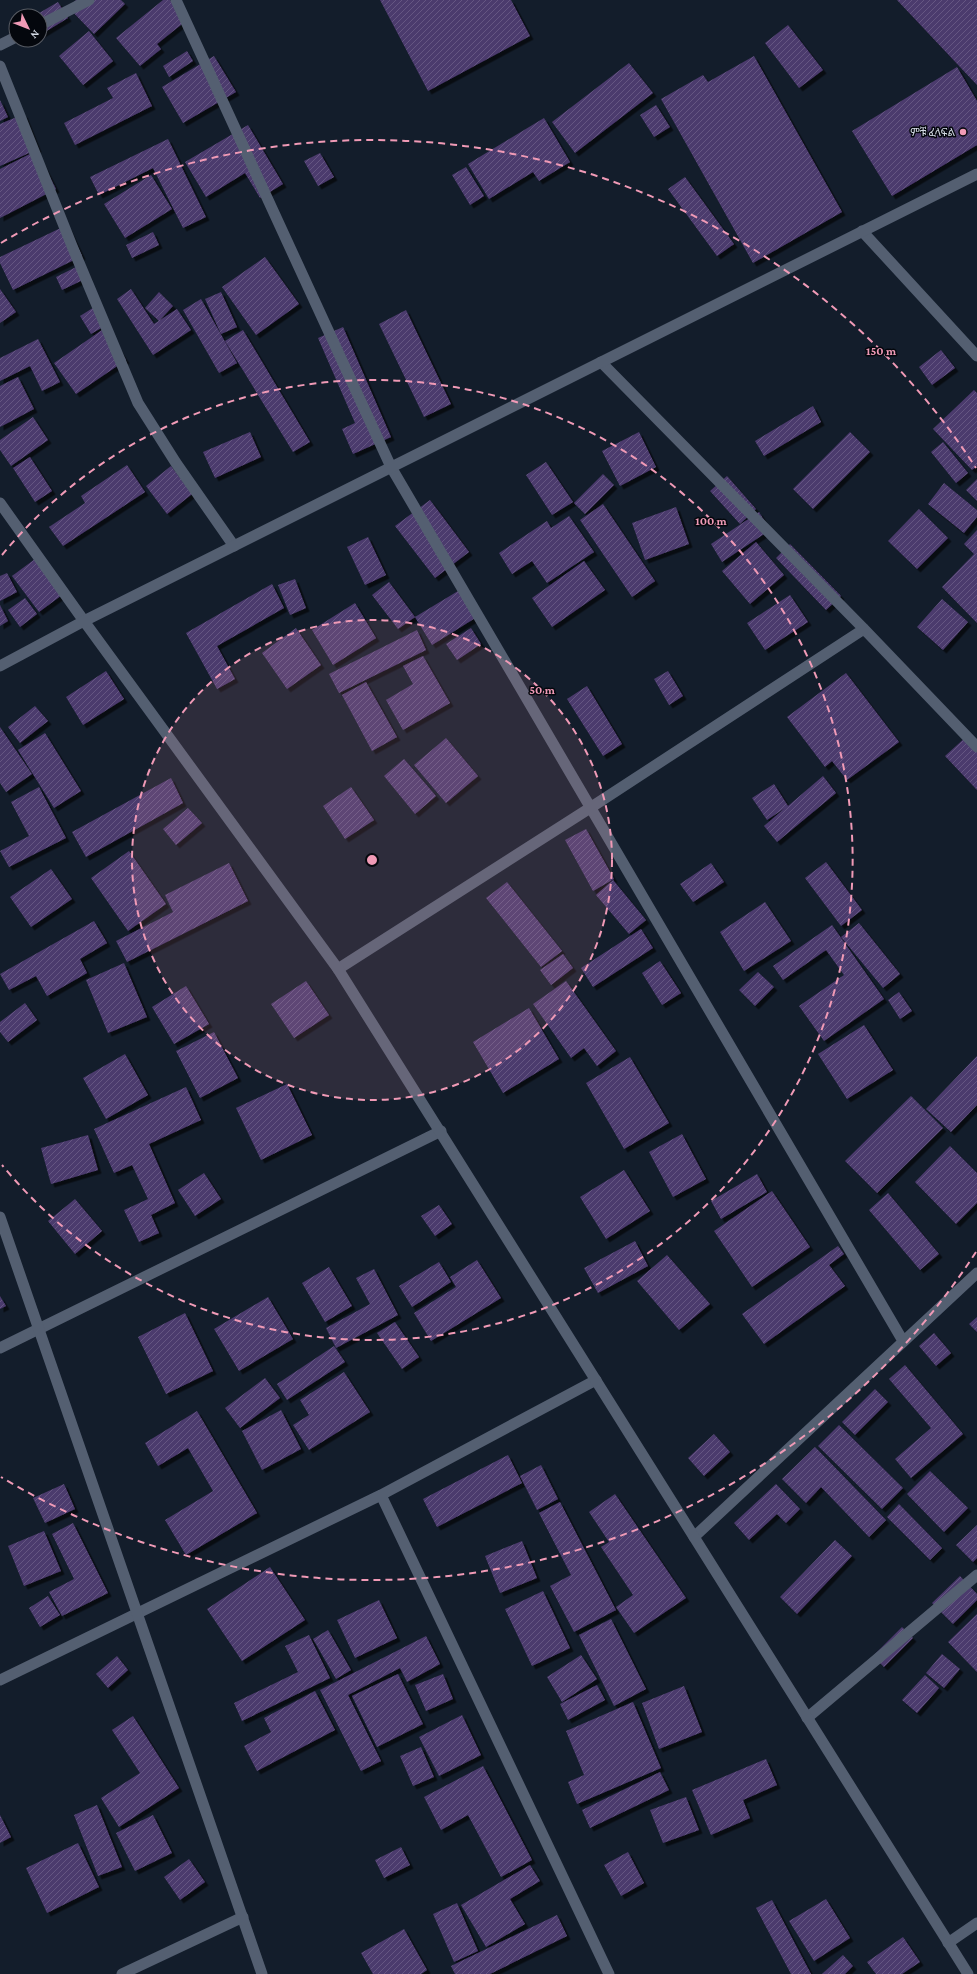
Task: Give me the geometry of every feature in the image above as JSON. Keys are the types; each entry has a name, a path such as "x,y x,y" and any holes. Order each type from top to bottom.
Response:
{"street":[{"path":"48,20 88,0"},
{"path":"176,0 391,467 903,1341"},
{"path":"0,66 75,253 138,403 176,463 234,546"},
{"path":"0,666 84,621 977,174"},
{"path":"862,231 977,356"},
{"path":"601,362 864,629 977,747"},
{"path":"0,502 84,621 338,969 441,1131 968,1974"},
{"path":"338,969 590,808 864,629"},
{"path":"0,1348 441,1131"},
{"path":"0,1217 136,1614 262,1974"},
{"path":"694,1537 977,1273"},
{"path":"0,1680 381,1495 596,1380"},
{"path":"381,1495 609,1974"},
{"path":"808,1718 977,1575"},
{"path":"122,1974 243,1917"},
{"path":"948,1943 977,1923"}],"building":[{"path":"76,0 121,0 125,4 94,34 68,7"},
{"path":"163,0 170,0 187,20 157,44 161,49 140,66 116,38"},
{"path":"380,0 511,0 530,36 428,91"},
{"path":"897,0 977,0 977,85"},
{"path":"58,2 68,18 48,30 48,8"},
{"path":"788,25 823,70 799,88 765,43"},
{"path":"89,31 113,61 83,85 59,56"},
{"path":"187,51 193,61 169,77 163,66"},
{"path":"214,56 236,92 183,123 162,87"},
{"path":"754,56 842,212 753,263 661,99 703,75 708,82"},
{"path":"629,63 653,93 575,153 552,122"},
{"path":"957,67 977,101 977,145 892,196 852,131"},
{"path":"136,73 152,106 75,145 64,123 113,98 107,88"},
{"path":"0,100 8,117 0,121"},
{"path":"656,105 670,127 654,137 640,115"},
{"path":"24,114 38,149 0,166 0,124"},
{"path":"544,118 570,162 539,181 533,172 489,199 468,164"},
{"path":"248,125 283,184 260,198 245,173 206,197 185,162"},
{"path":"168,139 206,217 183,228 153,168 99,195 90,177"},
{"path":"36,151 56,189 0,218 0,169"},
{"path":"320,153 334,177 318,186 304,161"},
{"path":"466,167 484,196 470,205 452,175"},
{"path":"151,175 172,209 125,238 104,204"},
{"path":"685,177 734,244 717,256 668,189"},
{"path":"67,225 82,256 13,290 0,263 0,257"},
{"path":"153,232 159,245 132,258 126,245"},
{"path":"265,257 299,304 256,335 222,287"},
{"path":"82,264 89,277 62,290 56,277"},
{"path":"0,289 16,312 0,323"},
{"path":"131,289 154,324 177,309 191,330 153,355 117,299"},
{"path":"159,292 173,306 159,321 145,308"},
{"path":"221,292 237,327 221,334 205,299"},
{"path":"201,299 237,363 219,373 183,310"},
{"path":"96,306 108,324 91,334 80,316"},
{"path":"406,310 451,404 424,417 379,324"},
{"path":"343,327 391,437 353,454 342,429 355,423 318,338"},
{"path":"105,328 126,360 76,394 54,363"},
{"path":"243,330 310,442 293,452 225,341"},
{"path":"38,339 60,382 42,391 30,366 0,381 0,358"},
{"path":"941,350 955,368 932,385 919,367"},
{"path":"18,377 34,409 0,427 0,386"},
{"path":"974,390 977,393 977,466 972,470 933,429"},
{"path":"813,406 821,422 764,456 755,441"},
{"path":"33,417 48,440 11,466 0,450 0,440"},
{"path":"250,432 261,457 215,478 203,452"},
{"path":"639,432 656,467 620,486 602,451"},
{"path":"850,432 870,452 813,509 793,489"},
{"path":"943,442 968,473 956,483 931,452"},
{"path":"30,457 52,491 35,502 13,468"},
{"path":"546,462 573,502 552,515 526,475"},
{"path":"127,465 145,492 63,546 49,527 85,503 81,496"},
{"path":"171,466 192,494 167,514 146,486"},
{"path":"603,474 614,485 585,514 574,503"},
{"path":"727,476 756,509 740,524 710,491"},
{"path":"977,479 977,501 966,490"},
{"path":"944,483 977,510 977,517 964,533 928,504"},
{"path":"430,500 469,552 435,578 395,526"},
{"path":"603,504 655,581 632,597 580,520"},
{"path":"676,507 689,544 645,560 632,523"},
{"path":"919,509 948,538 917,569 888,541"},
{"path":"759,512 770,530 722,562 711,544"},
{"path":"569,516 594,552 547,583 532,561 512,574 499,553 547,521 551,528"},
{"path":"977,530 977,623 942,587 974,554 964,544"},
{"path":"368,537 386,575 365,585 347,547"},
{"path":"756,542 784,575 750,604 722,571"},
{"path":"790,544 841,596 826,610 776,558"},
{"path":"35,559 62,595 39,612 12,576"},
{"path":"584,561 605,590 552,627 532,598"},
{"path":"7,573 17,592 0,601 0,576"},
{"path":"295,579 306,608 290,615 278,585"},
{"path":"389,582 415,617 398,629 372,595"},
{"path":"272,584 284,608 217,646 235,679 217,689 186,633"},
{"path":"463,588 480,615 432,645 415,617"},
{"path":"790,595 808,622 765,650 747,623"},
{"path":"25,598 37,614 20,627 8,610"},
{"path":"942,599 968,622 943,650 917,627"},
{"path":"355,603 376,638 333,665 312,630"},
{"path":"0,605 8,621 0,626"},
{"path":"296,628 321,665 287,689 262,653"},
{"path":"471,628 481,644 457,660 446,644"},
{"path":"417,630 426,650 339,693 329,674"},
{"path":"423,656 450,703 403,730 386,700 413,684 403,666"},
{"path":"106,671 124,699 83,725 66,697"},
{"path":"668,671 683,696 669,705 654,679"},
{"path":"846,673 899,742 847,780 832,761 825,767 787,717"},
{"path":"366,682 397,737 372,751 342,695"},
{"path":"587,686 622,744 603,756 567,699"},
{"path":"35,706 48,721 20,743 8,727"},
{"path":"0,727 32,774 6,792 0,783"},
{"path":"45,733 81,791 54,808 18,750"},
{"path":"967,736 977,747 977,790 945,756"},
{"path":"446,738 478,776 446,803 414,765"},
{"path":"404,759 436,796 415,814 384,776"},
{"path":"823,776 836,793 777,842 764,826 785,808 767,820 752,798 774,784 788,806"},
{"path":"171,778 183,803 86,857 72,832"},
{"path":"39,787 66,838 9,867 0,851 29,836 11,802"},
{"path":"351,787 374,820 345,839 323,806"},
{"path":"188,808 202,823 176,845 163,829"},
{"path":"586,829 614,879 593,891 565,840"},
{"path":"129,851 166,904 128,931 91,878"},
{"path":"826,862 862,910 841,926 805,878"},
{"path":"229,863 248,901 127,962 116,941 173,912 165,895"},
{"path":"711,863 724,882 693,902 680,884"},
{"path":"51,869 72,899 31,927 10,897"},
{"path":"613,880 646,920 629,934 596,895"},
{"path":"507,882 562,951 541,967 486,898"},
{"path":"765,902 791,941 744,971 720,932"},
{"path":"94,921 107,943 80,959 87,973 47,996 36,976 9,990 0,974"},
{"path":"859,923 900,974 883,988 841,937"},
{"path":"832,925 884,999 824,1041 799,1006 844,975 826,950 783,980 773,966"},
{"path":"641,929 653,948 593,987 581,968"},
{"path":"563,954 573,968 551,985 540,970"},
{"path":"660,961 681,993 662,1005 642,973"},
{"path":"124,963 147,1017 108,1033 86,980"},
{"path":"758,972 774,987 755,1006 739,990"},
{"path":"306,981 329,1015 294,1038 271,1004"},
{"path":"566,981 616,1051 597,1066 584,1048 571,1058 533,1004"},
{"path":"186,986 209,1024 174,1044 152,1007"},
{"path":"899,992 912,1011 900,1019 888,1000"},
{"path":"25,1003 37,1020 8,1042 0,1032 0,1022"},
{"path":"529,1008 559,1059 503,1093 473,1042"},
{"path":"864,1025 893,1070 847,1099 818,1054"},
{"path":"214,1032 238,1078 200,1098 176,1051"},
{"path":"125,1054 148,1095 106,1119 83,1078"},
{"path":"977,1056 977,1105 951,1132 926,1109"},
{"path":"630,1057 669,1123 624,1149 586,1083"},
{"path":"287,1084 312,1135 261,1160 236,1108"},
{"path":"186,1087 201,1120 149,1144 175,1203 151,1215 159,1233 139,1242 124,1210 148,1199 132,1165 114,1173 94,1129"},
{"path":"911,1096 943,1128 877,1193 845,1161"},
{"path":"682,1134 706,1179 673,1197 649,1152"},
{"path":"88,1135 98,1170 51,1184 41,1148"},
{"path":"950,1146 977,1173 977,1203 956,1224 915,1182"},
{"path":"624,1170 650,1211 606,1239 580,1197"},
{"path":"204,1173 221,1199 195,1216 178,1190"},
{"path":"757,1174 767,1192 721,1219 711,1201"},
{"path":"772,1191 810,1247 752,1287 714,1231"},
{"path":"888,1193 939,1254 920,1270 869,1210"},
{"path":"75,1199 102,1231 75,1254 48,1221"},
{"path":"439,1205 452,1224 435,1236 421,1216"},
{"path":"635,1241 648,1266 598,1293 584,1268"},
{"path":"838,1246 844,1254 829,1265 845,1286 764,1344 742,1314"},
{"path":"667,1255 710,1304 679,1330 637,1281"},
{"path":"477,1260 501,1298 431,1341 414,1313 456,1287 450,1277"},
{"path":"439,1262 451,1282 412,1307 399,1286"},
{"path":"329,1267 352,1306 325,1322 302,1283"},
{"path":"374,1269 398,1315 336,1348 326,1328 370,1304 356,1278"},
{"path":"0,1296 6,1306 0,1309"},
{"path":"268,1297 293,1339 239,1371 214,1329"},
{"path":"185,1313 213,1371 166,1394 138,1337"},
{"path":"977,1317 977,1332 969,1324"},
{"path":"395,1322 419,1357 402,1369 377,1333"},
{"path":"934,1333 951,1353 936,1366 919,1346"},
{"path":"334,1346 345,1362 287,1400 277,1384"},
{"path":"905,1365 963,1434 911,1478 895,1459 931,1428 889,1379"},
{"path":"344,1372 370,1412 309,1450 293,1425 309,1415 300,1400"},
{"path":"265,1378 280,1398 240,1428 225,1408"},
{"path":"875,1389 888,1402 855,1435 842,1422"},
{"path":"281,1410 301,1449 262,1470 242,1431"},
{"path":"197,1411 257,1513 186,1555 165,1520 213,1491 188,1448 158,1466 145,1443"},
{"path":"839,1425 903,1488 882,1509 818,1446"},
{"path":"714,1434 730,1452 704,1476 688,1458"},
{"path":"815,1447 886,1520 869,1537 821,1487 806,1503 782,1479"},
{"path":"508,1455 522,1483 437,1527 423,1499"},
{"path":"541,1465 558,1499 537,1510 520,1476"},
{"path":"930,1471 968,1508 944,1532 907,1494"},
{"path":"64,1484 75,1509 45,1523 33,1498"},
{"path":"776,1484 800,1509 786,1523 777,1514 749,1540 734,1523"},
{"path":"615,1494 686,1598 634,1633 616,1607 633,1595 601,1547 609,1542 589,1512"},
{"path":"560,1502 616,1610 574,1632 550,1586 571,1575 539,1513"},
{"path":"899,1504 942,1548 930,1560 887,1517"},
{"path":"73,1523 108,1593 62,1616 49,1592 74,1579 52,1534"},
{"path":"977,1525 977,1558 973,1562 956,1545"},
{"path":"44,1531 61,1571 24,1586 8,1546"},
{"path":"835,1540 852,1556 797,1614 780,1597"},
{"path":"522,1541 537,1578 500,1593 485,1556"},
{"path":"270,1567 305,1620 242,1661 207,1609"},
{"path":"960,1576 977,1594 977,1600 953,1624 932,1603"},
{"path":"543,1591 570,1648 532,1666 505,1609"},
{"path":"48,1596 60,1615 40,1627 29,1608"},
{"path":"379,1600 397,1638 355,1658 337,1620"},
{"path":"977,1614 977,1672 948,1642"},
{"path":"611,1619 646,1689 614,1706 579,1635"},
{"path":"902,1627 913,1638 884,1667 873,1656"},
{"path":"328,1630 351,1670 336,1679 313,1639"},
{"path":"309,1635 330,1678 242,1721 234,1703 298,1672 285,1646"},
{"path":"426,1636 440,1664 407,1682 400,1668 348,1695 381,1761 361,1771 320,1690"},
{"path":"942,1654 960,1669 944,1688 926,1673"},
{"path":"581,1655 597,1679 562,1702 547,1677"},
{"path":"117,1656 128,1670 108,1688 96,1674"},
{"path":"398,1674 423,1724 377,1747 352,1696"},
{"path":"443,1674 453,1699 426,1711 415,1685"},
{"path":"925,1675 939,1688 917,1713 902,1700"},
{"path":"597,1685 605,1700 568,1720 560,1704"},
{"path":"684,1686 702,1732 659,1749 642,1703"},
{"path":"315,1691 335,1730 257,1771 244,1746 271,1732 264,1718"},
{"path":"633,1702 661,1768 577,1804 568,1782 584,1775 566,1731"},
{"path":"462,1715 481,1755 439,1776 419,1737"},
{"path":"133,1716 179,1788 119,1827 101,1798 140,1773 112,1730"},
{"path":"421,1747 434,1777 413,1786 400,1756"},
{"path":"766,1759 777,1785 743,1800 750,1818 711,1835 692,1790"},
{"path":"483,1766 532,1860 501,1877 468,1815 441,1830 424,1797"},
{"path":"660,1772 669,1790 590,1828 582,1810"},
{"path":"686,1797 699,1830 663,1843 650,1810"},
{"path":"97,1805 122,1867 98,1876 74,1815"},
{"path":"0,1815 11,1837 0,1843"},
{"path":"153,1815 172,1853 135,1871 116,1833"},
{"path":"78,1843 99,1887 47,1913 26,1868"},
{"path":"401,1847 410,1865 384,1878 375,1860"},
{"path":"628,1852 644,1883 621,1896 604,1865"},
{"path":"189,1859 205,1882 180,1900 164,1877"},
{"path":"530,1865 540,1881 510,1899 525,1924 486,1947 461,1905"},
{"path":"826,1899 850,1938 814,1961 789,1921"},
{"path":"772,1900 811,1974 791,1974 756,1908"},
{"path":"457,1903 478,1951 454,1962 433,1914"},
{"path":"557,1915 567,1936 490,1974 455,1974 451,1966"},
{"path":"404,1929 427,1970 421,1974 373,1974 361,1953"},
{"path":"903,1937 920,1962 902,1974 876,1974 867,1962"},
{"path":"843,1955 853,1966 845,1974 822,1974"}],"place":[{"name":"ምቹ ፈላፍል","path":"963,132"}]}
